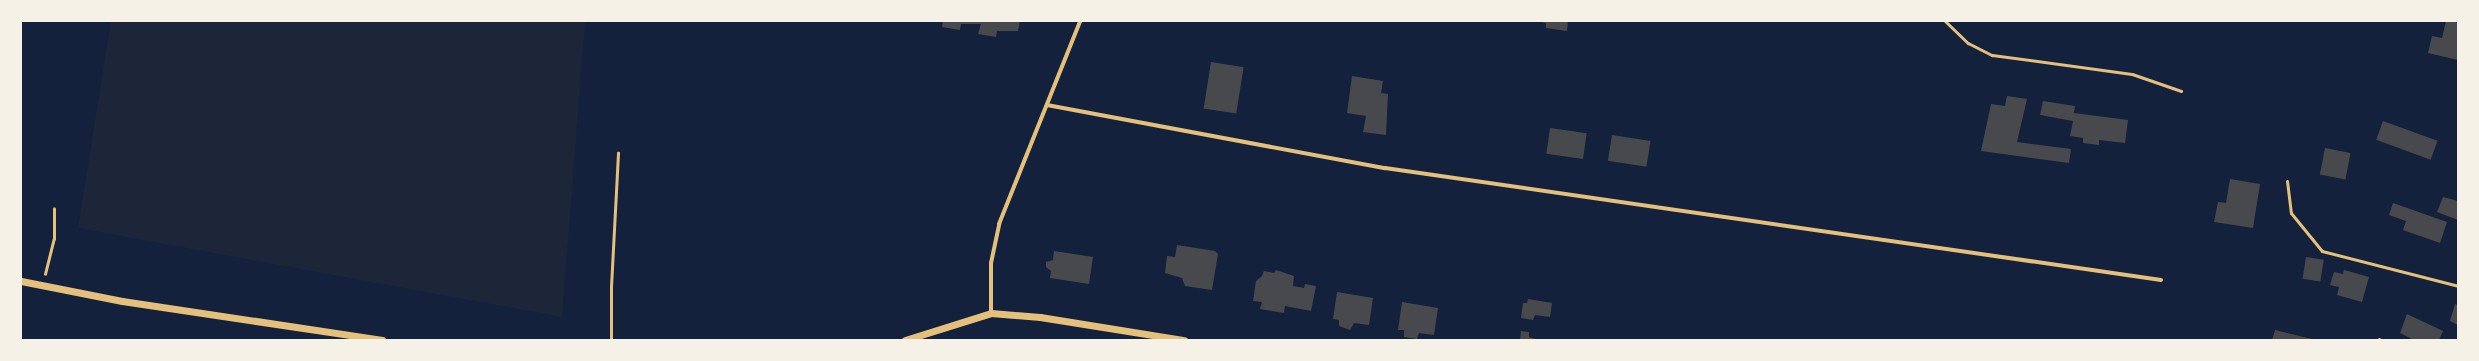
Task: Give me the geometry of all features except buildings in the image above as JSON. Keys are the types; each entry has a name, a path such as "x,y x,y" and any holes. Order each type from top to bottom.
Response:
{"street":[{"path":"991,313 991,263 999,224 1080,21"},
{"path":"1046,105 1385,168 2161,280"},
{"path":"21,281 157,306 382,340"},
{"path":"905,340 991,313 1040,317 1184,340"}],"lane":[{"path":"1945,21 1968,43 1992,55 2132,74 2181,91"},
{"path":"2287,181 2291,213 2322,251 2458,286"}],"path":[{"path":"611,340 611,287 618,153"},
{"path":"42,286 54,239 54,209"}],"shaded area":[{"path":"111,21 585,21 562,317 78,228"}]}
